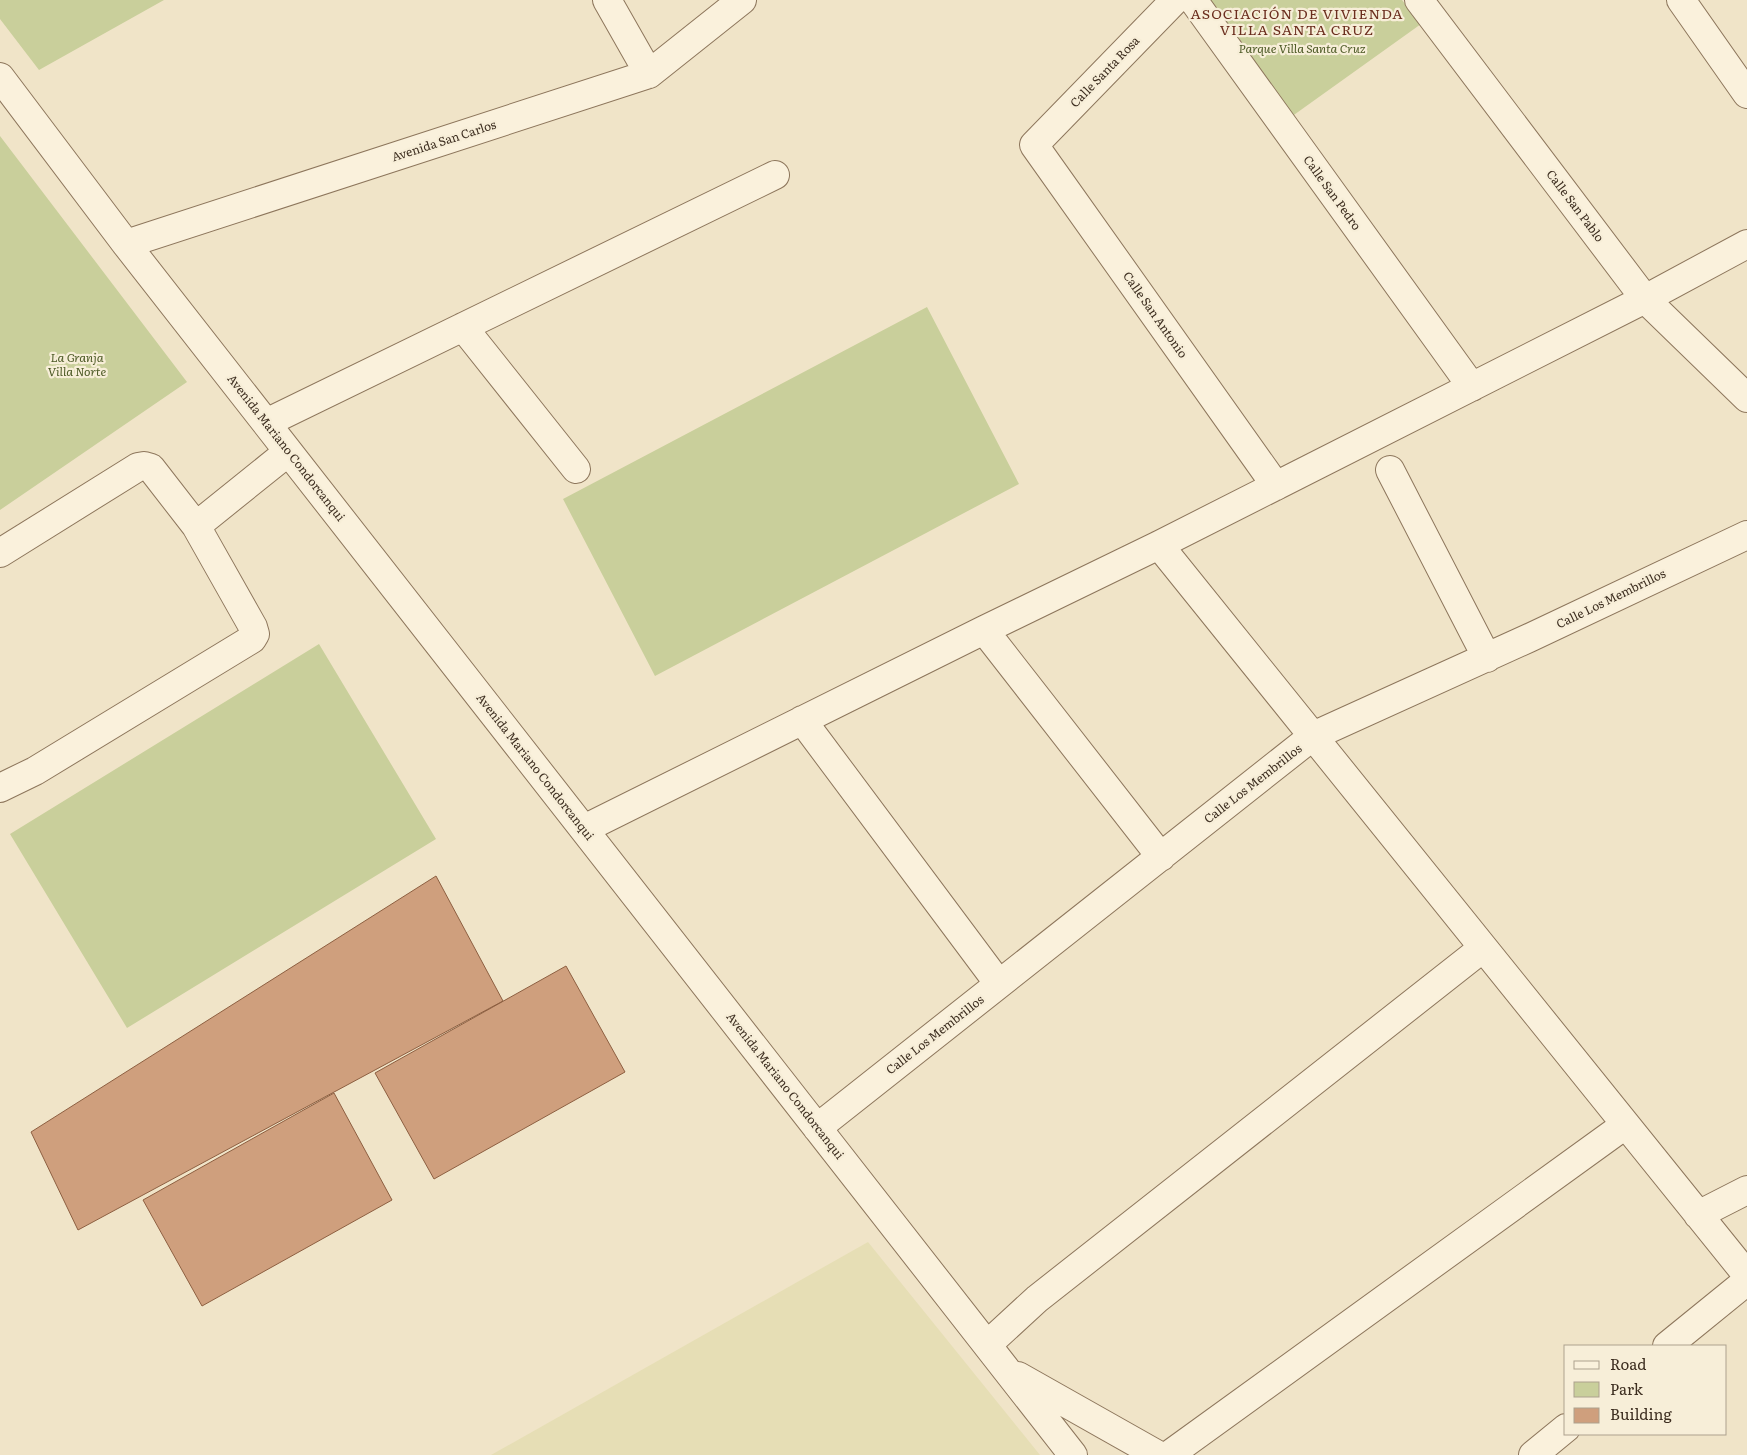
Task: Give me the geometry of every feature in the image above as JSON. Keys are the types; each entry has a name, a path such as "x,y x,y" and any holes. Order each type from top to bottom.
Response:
{"street":[{"path":"607,0 650,74"},
{"name":"Avenida San Carlos","path":"126,244 650,74 742,0"},
{"name":"Calle Santa Rosa","path":"1034,145 1176,0"},
{"name":"Calle San Pedro","path":"1193,0 1472,386"},
{"name":"Calle San Pablo","path":"1419,0 1645,299 1747,398"},
{"path":"1682,1 1747,94"},
{"name":"Avenida Mariano Condorcanqui","path":"0,77 126,244 1073,1455"},
{"name":"Calle San Antonio","path":"1034,145 1276,486"},
{"path":"266,423 774,175"},
{"path":"584,830 802,720 1159,545 1645,299 1747,244"},
{"path":"463,327 576,469"},
{"path":"196,526 288,452"},
{"path":"0,553 138,467 151,468 196,526 253,627 255,634 252,639 35,771 0,788"},
{"path":"1390,470 1487,658"},
{"name":"Calle Los Membrillos","path":"817,1128 1314,736 1487,658 1747,534"},
{"path":"1159,545 1747,1275"},
{"path":"984,630 1161,857"},
{"path":"802,720 999,984"},
{"path":"987,1344 1037,1299 1483,948"},
{"path":"1169,1455 1626,1125"},
{"path":"1698,1215 1747,1190"},
{"path":"1668,1345 1747,1281"},
{"path":"1007,1370 1158,1455"},
{"path":"1533,1455 1564,1430"}],"shaded area":[{"path":"868,1242 1040,1455 491,1455"}],"green space":[{"path":"0,0 164,0 39,70 0,19"},
{"name":"Parque Villa Santa Cruz","path":"1205,0 1402,0 1421,24 1291,117"},
{"name":"La Granja Villa Norte","path":"0,136 187,382 0,510"},
{"path":"927,307 1019,484 655,676 563,499"},
{"path":"319,644 436,839 127,1028 10,834"}],"building":[{"path":"436,876 503,1001 78,1230 31,1132"},
{"path":"566,966 625,1072 434,1179 375,1073"},
{"path":"334,1093 392,1200 202,1306 143,1200"}],"district":[{"name":"ASOCIACIÓN DE VIVIENDA VILLA SANTA CRUZ","path":"1297,22"}]}
